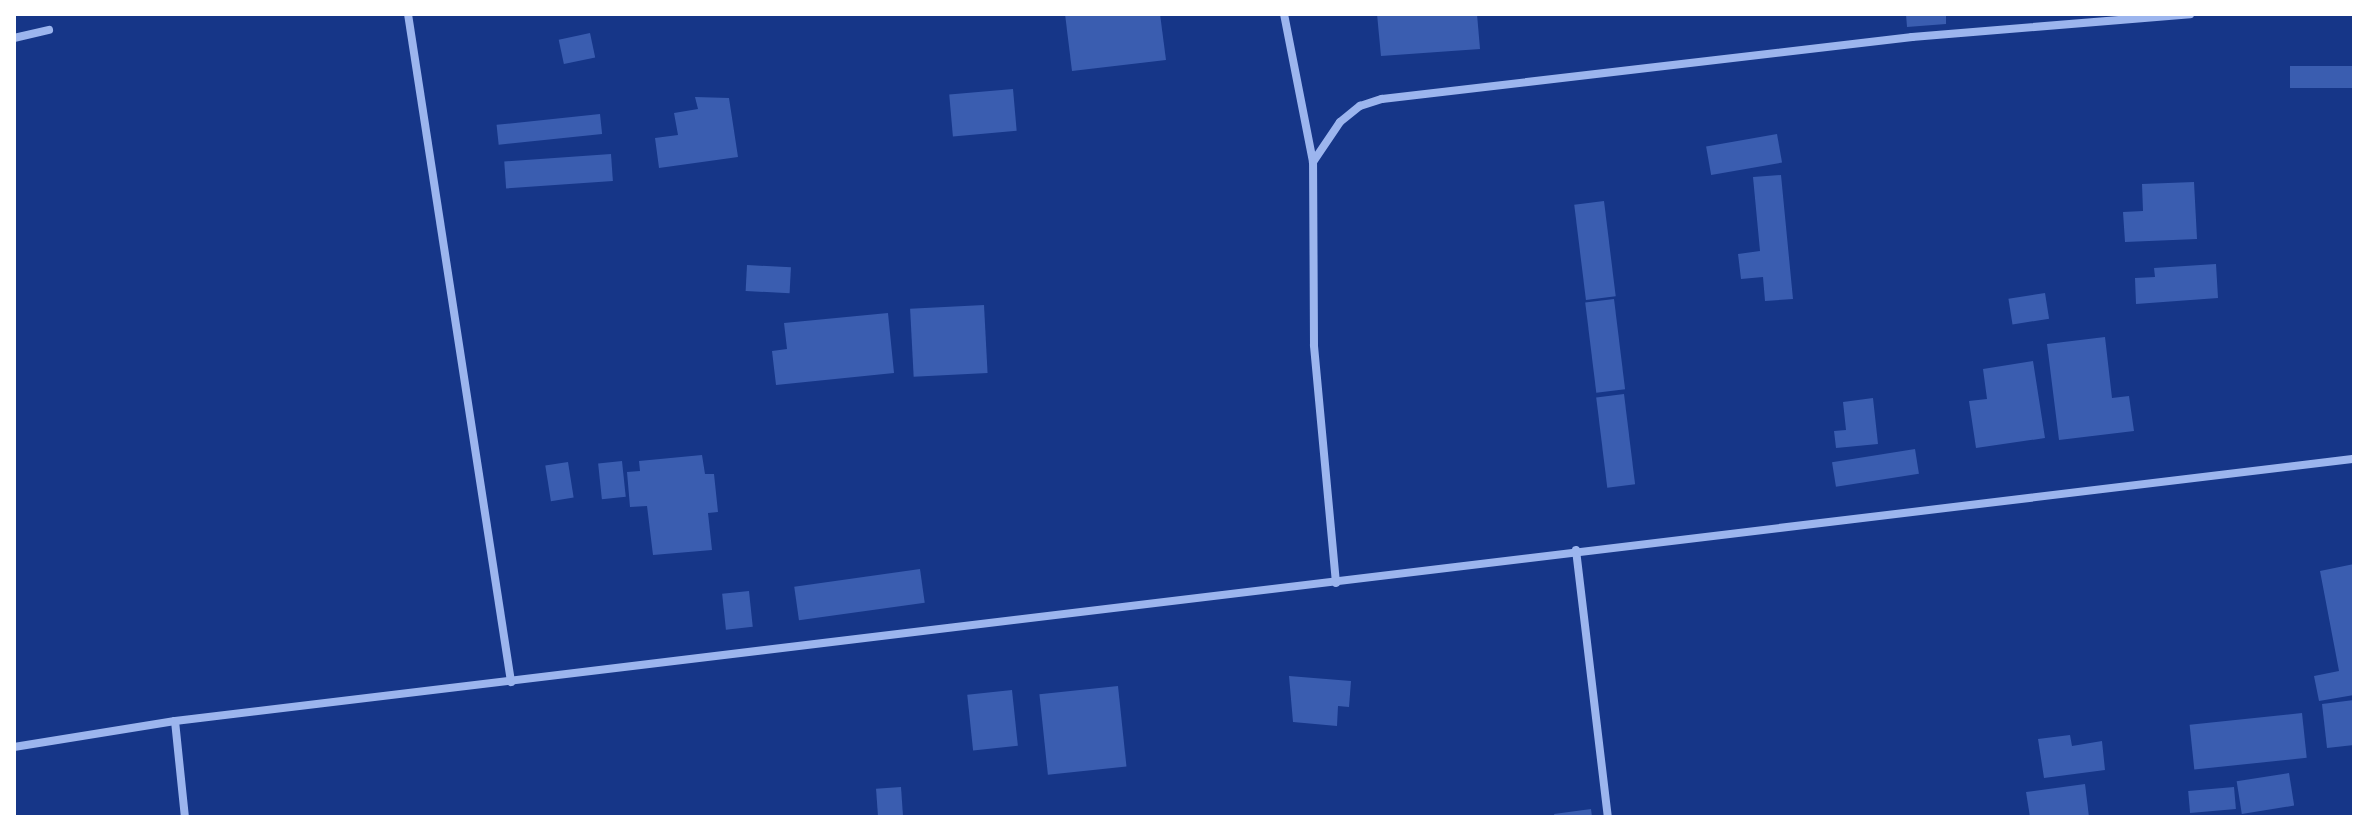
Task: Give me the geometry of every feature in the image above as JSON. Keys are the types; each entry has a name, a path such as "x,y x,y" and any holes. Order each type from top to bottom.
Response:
{"street":[{"path":"408,14 511,682"},
{"path":"1284,14 1313,162 1314,345 1336,583"},
{"path":"1313,162 1340,122 1360,106 1382,99 1912,37 2190,14"},
{"path":"14,38 49,30"},
{"path":"14,747 175,721 1336,583 1576,550 2354,459"},
{"path":"1576,550 1608,817"},
{"path":"175,721 185,817"}],"building":[{"path":"1065,14 1160,14 1166,60 1072,71"},
{"path":"1377,14 1477,14 1480,49 1381,56"},
{"path":"1906,14 1946,14 1946,24 1907,27"},
{"path":"590,33 595,57 564,64 559,40"},
{"path":"2290,66 2354,66 2354,88 2290,88"},
{"path":"1013,89 1017,131 953,136 949,95"},
{"path":"695,97 729,98 738,157 659,168 655,138 678,135 674,113 698,109"},
{"path":"600,114 602,134 499,145 497,125"},
{"path":"1777,134 1782,163 1711,175 1706,147"},
{"path":"611,154 613,181 506,188 504,161"},
{"path":"1781,175 1793,299 1765,301 1763,277 1741,279 1738,254 1760,251 1753,177"},
{"path":"2194,182 2197,239 2125,242 2123,212 2143,211 2142,184"},
{"path":"1604,201 1616,296 1586,300 1574,205"},
{"path":"2216,264 2218,298 2136,304 2135,278 2155,277 2154,268"},
{"path":"747,265 791,267 790,293 746,291"},
{"path":"2045,293 2049,319 2013,324 2008,299"},
{"path":"1614,299 1625,389 1596,393 1585,303"},
{"path":"984,305 988,373 914,377 910,309"},
{"path":"888,313 894,373 776,385 772,351 787,349 784,323"},
{"path":"2105,337 2112,398 2129,396 2134,431 2059,440 2047,344"},
{"path":"2033,361 2045,438 1976,448 1969,401 1987,399 1983,369"},
{"path":"1624,394 1635,484 1607,488 1596,397"},
{"path":"1873,398 1878,444 1836,448 1834,431 1846,430 1843,402"},
{"path":"1915,449 1919,474 1836,487 1832,462"},
{"path":"702,455 705,474 714,474 718,512 708,513 712,550 653,555 647,506 630,507 627,472 640,471 639,461"},
{"path":"622,461 626,497 602,499 598,464"},
{"path":"568,462 574,498 551,501 545,466"},
{"path":"2354,564 2354,695 2319,701 2314,676 2339,671 2320,571"},
{"path":"920,569 925,603 799,620 794,587"},
{"path":"749,591 753,627 726,630 722,594"},
{"path":"1289,676 1351,681 1349,707 1338,706 1337,726 1293,722"},
{"path":"1118,686 1126,767 1048,775 1039,694"},
{"path":"1012,690 1018,746 973,750 967,695"},
{"path":"2354,700 2354,745 2327,748 2322,704"},
{"path":"2302,713 2307,758 2194,770 2190,725"},
{"path":"2070,735 2072,746 2102,741 2105,770 2044,778 2038,739"},
{"path":"2289,773 2294,806 2242,814 2237,781"},
{"path":"2085,784 2089,817 2030,817 2026,792"},
{"path":"901,787 903,817 878,817 876,789"},
{"path":"2234,787 2236,809 2190,813 2188,791"},
{"path":"1591,809 1592,817 1555,817 1554,814"}]}
